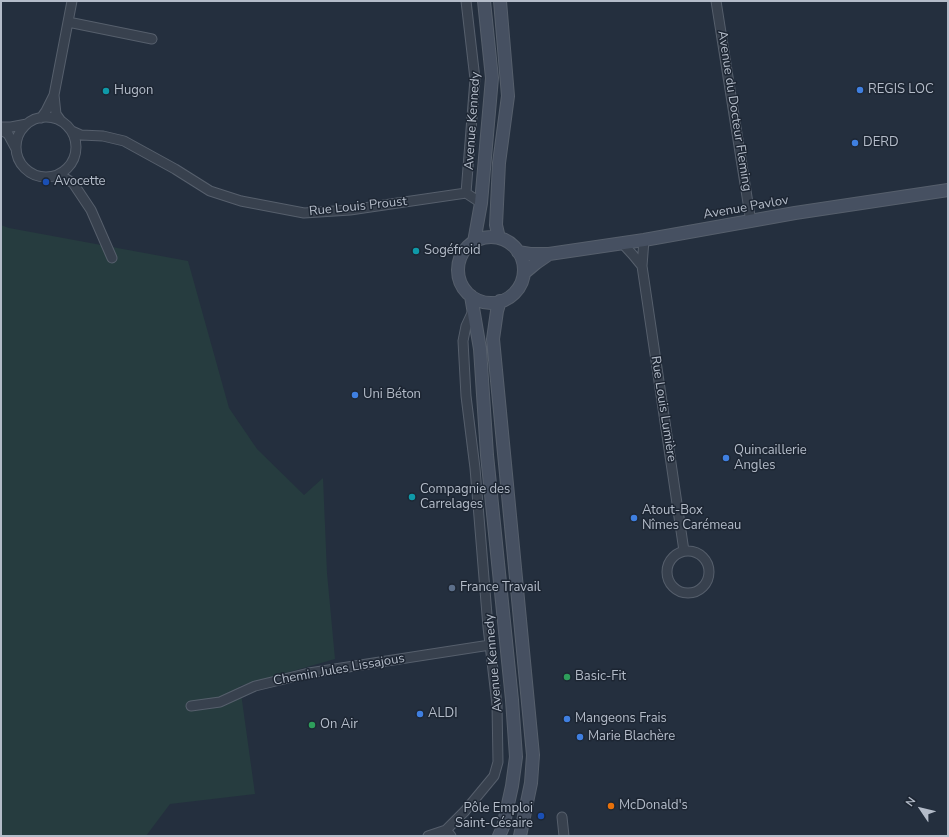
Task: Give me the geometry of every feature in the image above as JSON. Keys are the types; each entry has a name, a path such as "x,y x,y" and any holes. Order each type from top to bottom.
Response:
{"main road":[{"name":"Avenue Kennedy","path":"474,242 481,203 492,78 484,1"},
{"path":"499,238 496,225 499,163 508,96 500,1"},
{"name":"Avenue Pavlov","path":"518,252 530,254 549,254 644,240 795,213 948,190"},
{"path":"482,238 499,238 513,246 518,252 522,258 524,273 516,291 509,297 490,303 480,301 471,296 464,288 459,278 458,268 460,258 466,249 474,242 482,238"},
{"name":"Avenue Pavlov","path":"524,273 536,262 549,254"},
{"name":"Avenue Kennedy","path":"471,296 480,349 487,455 512,700 516,757 512,786 503,827 499,836"},
{"path":"500,301 493,339 533,755 531,784 520,836"}],"street":[{"path":"41,118 54,95 72,1"},
{"path":"466,1 475,79 466,193 481,203"},
{"name":"Avenue du Docteur Fleming","path":"716,1 751,222"},
{"path":"68,22 152,39"},
{"path":"54,95 56,114 72,132 76,141 74,159 66,169 57,175"},
{"path":"1,126 11,127 27,124 36,119 52,117 61,121"},
{"path":"16,149 17,139 20,132 27,124"},
{"path":"1,130 8,134 20,160 26,169 34,174 44,176 57,175 73,183"},
{"name":"Rue Louis Proust","path":"72,132 81,135 124,141 210,191 241,201 304,213 350,210 466,193"},
{"path":"76,148 84,142 98,137"},
{"path":"70,164 73,183 91,210 112,258"},
{"name":"Rue Louis Lumière","path":"644,240 642,266 684,551"},
{"path":"622,243 642,266"},
{"path":"428,836 448,833 494,776 498,762 497,705 490,644 475,468 466,396 463,341 466,326 473,311"},
{"path":"684,551 698,553 704,558 709,572 704,585 698,590 691,592 683,592 676,589 670,583 667,575 667,567 671,560 676,554 684,551"},
{"name":"Chemin Jules Lissajous","path":"191,706 220,702 255,686 309,673 490,644"},
{"path":"562,817 564,836"}],"green space":[{"path":"1,225 9,228 188,261 229,408 257,449 304,495 323,478 327,573 335,659 240,686 255,794 170,804 146,836 1,836"}],"place":[{"name":"REGIS LOC","path":"860,90"},
{"name":"Hugon","path":"106,91"},
{"name":"DERD","path":"855,143"},
{"name":"Avocette","path":"46,182"},
{"name":"Sogéfroid","path":"416,251"},
{"name":"Uni Béton","path":"355,395"},
{"name":"Quincaillerie Angles","path":"726,458"},
{"name":"Compagnie des Carrelages","path":"412,497"},
{"name":"Atout-Box Nîmes Carémeau","path":"634,518"},
{"name":"France Travail","path":"452,588"},
{"name":"Basic-Fit","path":"567,677"},
{"name":"ALDI","path":"420,714"},
{"name":"Mangeons Frais","path":"567,719"},
{"name":"On Air","path":"312,725"},
{"name":"Marie Blachère","path":"580,737"},
{"name":"McDonald's","path":"611,806"},
{"name":"Pôle Emploi Saint-Césaire","path":"541,816"}]}
